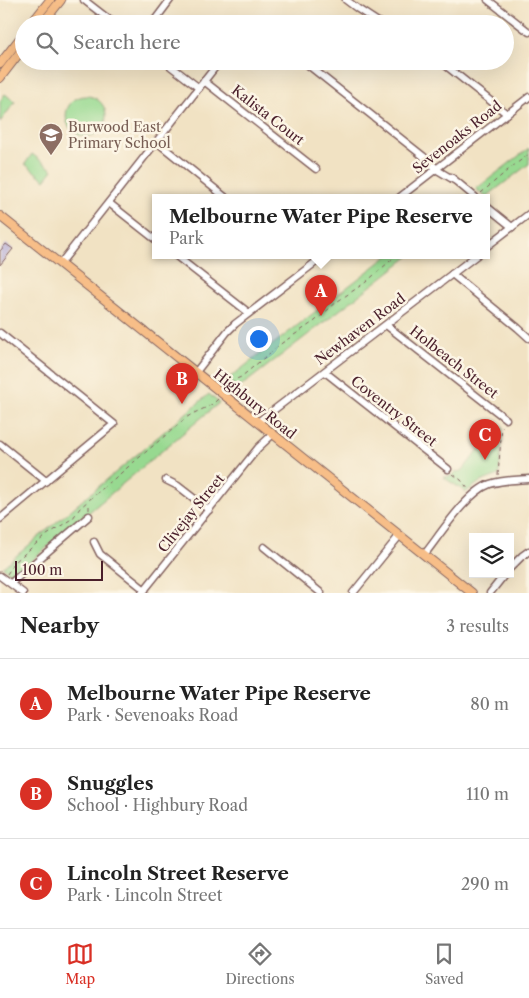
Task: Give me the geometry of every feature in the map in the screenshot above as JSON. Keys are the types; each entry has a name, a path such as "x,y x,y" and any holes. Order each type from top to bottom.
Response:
{"main road":[{"path":"38,15 50,0"},
{"path":"49,15 61,0"},
{"path":"0,64 15,45"},
{"path":"0,78 15,59"},
{"name":"Highbury Road","path":"0,216 472,593"}],"street":[{"path":"84,0 103,15"},
{"path":"159,15 170,0"},
{"path":"346,0 368,15"},
{"path":"488,0 507,15"},
{"path":"514,20 529,32"},
{"path":"176,70 199,88"},
{"path":"60,264 213,70"},
{"path":"314,70 472,194"},
{"path":"451,70 507,114"},
{"name":"Kalista Court","path":"204,81 316,169"},
{"name":"Sevenoaks Road","path":"404,194 529,97"},
{"path":"157,142 222,194"},
{"path":"109,203 152,237"},
{"path":"490,209 512,227"},
{"path":"490,244 529,214"},
{"path":"180,259 249,313"},
{"path":"196,372 238,321 320,259"},
{"name":"Newhaven Road","path":"258,422 471,259"},
{"path":"452,274 529,338"},
{"name":"Holbeach Street","path":"386,325 506,419"},
{"path":"0,333 114,424 0,519"},
{"name":"Coventry Street","path":"324,372 450,471"},
{"name":"Clivejay Street","path":"144,591 271,432"},
{"path":"0,444 46,481"},
{"path":"424,555 476,492 490,484 529,478"},
{"path":"166,480 178,486 209,510"},
{"path":"11,583 88,516"},
{"path":"354,593 400,535"},
{"path":"94,542 100,554 144,591"},
{"path":"264,547 321,593"},
{"path":"514,564 529,551"},
{"path":"1,577 23,593"},
{"path":"490,593 502,578"}],"path":[{"path":"480,194 529,154"},
{"path":"1,577 10,570 16,561 44,537 73,518 89,500 186,418 210,406 230,386 230,382 241,377 282,343 366,282 392,259"},
{"path":"498,477 502,426"},
{"path":"450,471 461,480 469,491"},
{"path":"88,516 89,500"}],"green space":[{"path":"5,94 15,102 0,122 0,101"},
{"path":"86,96 100,102 106,116 100,130 86,136 72,130 66,116 72,102"},
{"path":"529,148 529,164 490,194 482,194 476,189"},
{"path":"32,154 53,170 45,180 25,164"},
{"path":"384,259 406,259 235,391 224,382"},
{"path":"209,394 219,403 13,576 3,567"},
{"path":"498,425 503,427 499,475 480,482 466,492 443,477 462,471"}],"building":[{"path":"6,244 13,249 0,265 0,251"}],"place":[{"name":"Burwood East Primary School","path":"51,156"},
{"name":"Melbourne Water Pipe Reserve","path":"321,316"},
{"name":"Snuggles","path":"182,404"},
{"name":"Lincoln Street Reserve","path":"485,460"}]}
